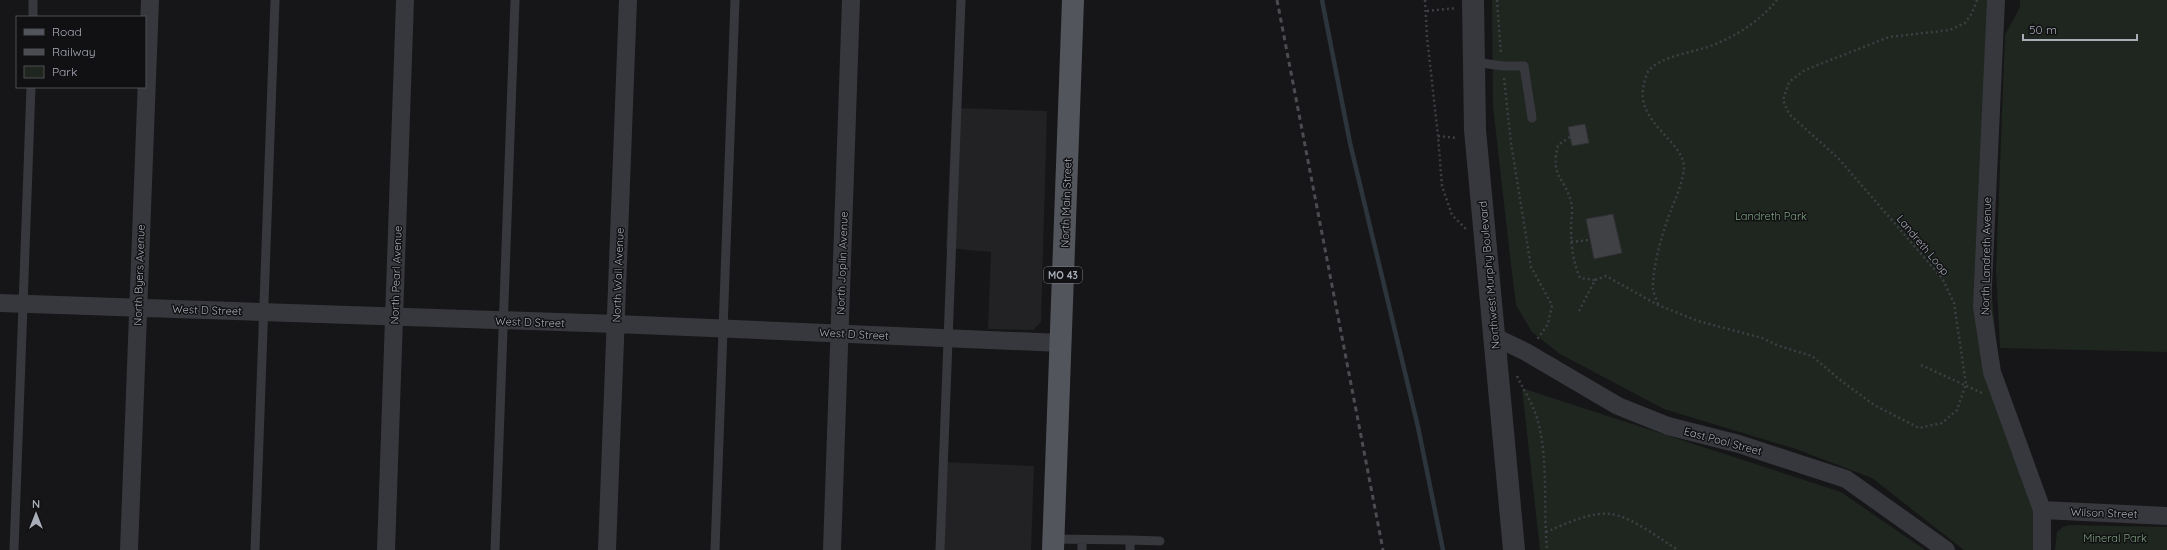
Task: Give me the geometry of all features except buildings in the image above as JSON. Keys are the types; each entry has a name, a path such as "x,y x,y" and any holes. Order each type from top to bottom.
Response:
{"main road":[{"name":"North Main Street","path":"1053,544 1073,0"}],"street":[{"name":"North Byers Avenue","path":"129,550 150,0"},
{"name":"North Pearl Avenue","path":"386,550 405,0"},
{"name":"North Wall Avenue","path":"607,550 628,0"},
{"name":"North Joplin Avenue","path":"832,550 851,0"},
{"name":"North Landreth Avenue","path":"1996,0 1982,307 1992,372 2006,406 2042,510 2042,550"},
{"name":"Northwest Murphy Boulevard","path":"1473,3 1472,62 1475,130 1514,550"},
{"name":"West D Street","path":"0,303 138,307 395,318 723,328 1061,343"},
{"name":"East Pool Street","path":"1495,337 1526,352 1618,406 1668,426 1739,444 1846,479 1946,550"},
{"name":"Wilson Street","path":"2042,510 2167,516"}],"lane":[{"path":"33,0 33,16"},
{"path":"255,550 275,0"},
{"path":"496,550 515,0"},
{"path":"715,550 735,0"},
{"path":"940,550 961,0"},
{"path":"1472,62 1502,66 1524,66 1532,118"},
{"path":"14,550 30,88"},
{"path":"1082,540 1082,550"},
{"path":"1053,544 1082,540 1160,541"},
{"path":"1130,540 1130,550"}],"path":[{"path":"1425,0 1427,11 1427,37 1442,186 1452,215 1467,230 1485,235"},
{"path":"1497,0 1502,66 1511,143 1531,267 1552,305 1548,324 1514,369 1522,388 1531,400 1539,425 1542,444 1547,550"},
{"path":"1658,305 1653,291 1658,259 1669,215 1679,189 1684,166 1678,151 1655,126 1644,102 1643,88 1647,71 1656,64 1716,44 1746,29 1777,0"},
{"name":"Landreth Loop","path":"1595,280 1606,276 1658,305 1698,321 1762,338 1779,346 1812,356 1839,379 1874,405 1919,428 1942,423 1957,410 1966,384 1954,303 1942,278 1838,158 1789,114 1783,100 1789,82 1804,70 1889,37 1950,30 1965,23 1972,13 1977,0"},
{"path":"1427,11 1473,3"},
{"path":"1570,136 1558,145 1554,161 1558,178 1572,203 1571,242 1573,262 1580,278 1595,280 1579,311"},
{"path":"1571,242 1589,240"},
{"path":"1921,365 1966,384 2006,406"},
{"path":"1545,532 1593,515 1612,514 1637,524 1678,550"}],"shaded area":[{"path":"952,108 1047,111 1041,322 1033,330 988,329 991,252 946,248"},
{"path":"940,462 1034,466 1031,550 937,550"}],"green space":[{"name":"Landreth Park","path":"1492,0 1993,0 1987,248 2000,376 2046,550 1964,550 1872,478 1796,449 1664,409 1560,354 1532,332 1516,305 1511,265 1493,106"},
{"path":"2020,0 2167,0 2167,352 2000,348 1996,269 2005,35 2020,7"},
{"path":"1522,388 1841,492 1925,550 1540,550"},
{"name":"Mineral Park","path":"2069,525 2167,527 2167,550 2055,550 2057,532 2063,527"}],"waterway":[{"path":"1322,0 1350,143 1418,427 1443,550"}],"railway":[{"path":"1277,0 1383,550"}]}
